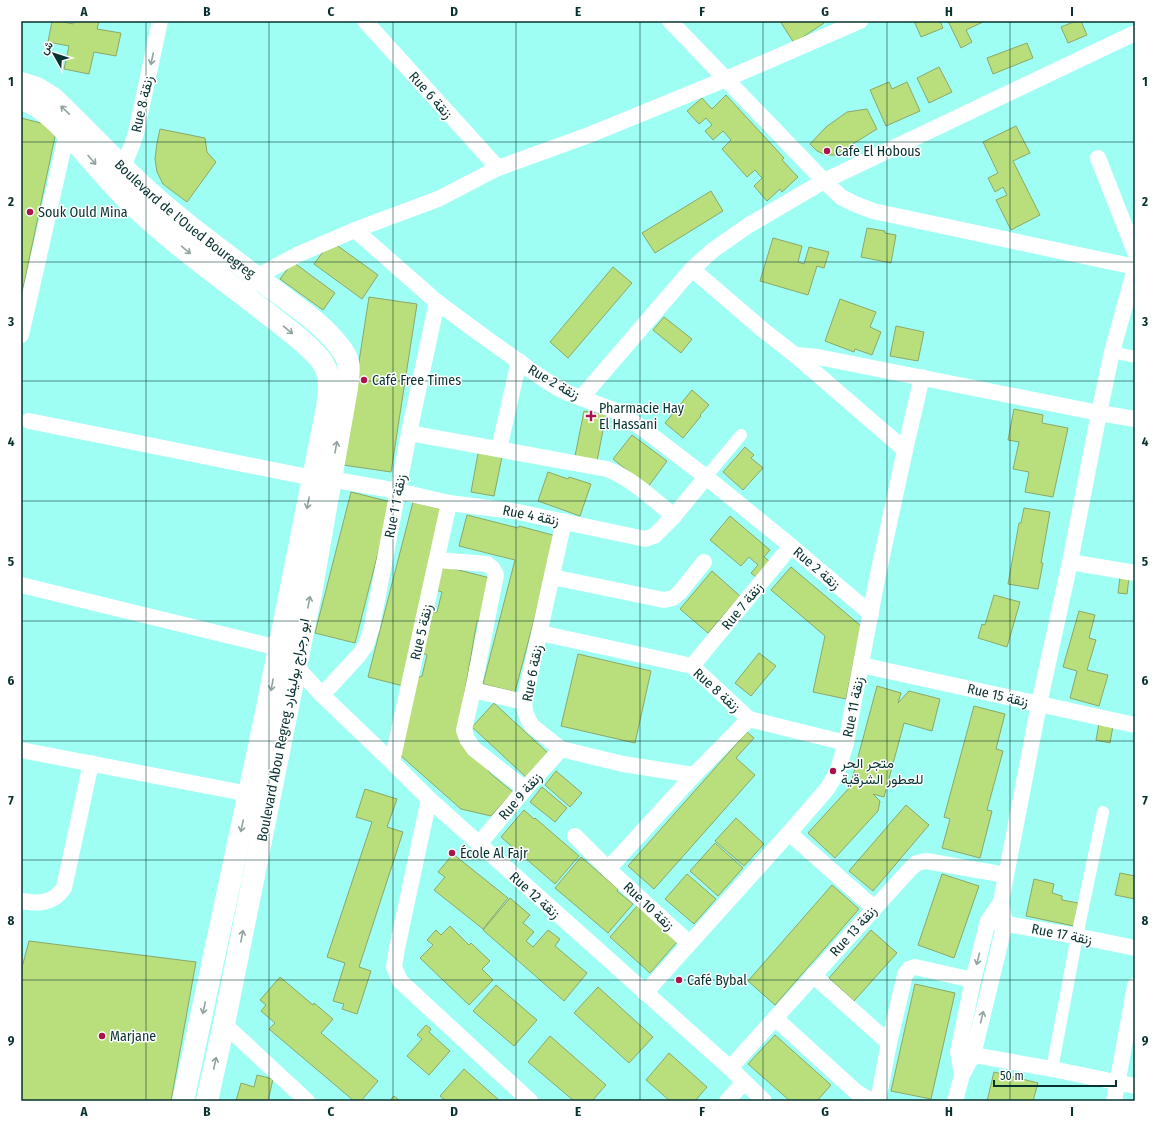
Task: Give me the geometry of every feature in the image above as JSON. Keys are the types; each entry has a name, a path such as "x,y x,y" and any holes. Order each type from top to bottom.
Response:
{"main road":[{"name":"Boulevard de l'Oued Bouregreg","path":"21,83 37,88 53,98 116,174 127,199 194,257 299,339 320,359 326,368"},
{"name":"Boulevard de l'Oued Bouregreg","path":"21,99 31,102 43,111 116,174 139,184 182,221 312,319 332,338 348,358"},
{"name":"Boulevard Abou Regreg ابو رجراج بوليفارد","path":"183,1101 279,648 321,478 347,388 349,367 348,358"},
{"name":"Boulevard Abou Regreg ابو رجراج بوليفارد","path":"207,1101 224,1024 311,593 329,378 326,368"},
{"path":"209,979 231,987"}],"street":[{"name":"Rue 8 زنقة","path":"116,174 132,145 136,133 160,21"},
{"name":"Rue 6 زنقة","path":"365,21 498,168"},
{"path":"670,21 841,197 873,211 1135,268 1112,352 1070,562 1039,704 1001,902 1005,923 965,1054"},
{"path":"243,294 256,277 299,254 355,230 438,199 498,168 589,135 726,80 860,21"},
{"path":"581,398 692,269 712,250 749,225 824,180 1135,33"},
{"path":"21,335 67,132"},
{"path":"1098,158 1135,252"},
{"name":"Rue 2 زنقة","path":"355,230 438,302 539,376 556,387 619,412 646,430 791,546 871,614"},
{"path":"692,269 905,450"},
{"name":"Rue 1 زنقة 1","path":"322,695 359,655 366,645 372,626 409,433 438,302"},
{"path":"1112,352 1135,357"},
{"path":"795,355 818,357 1135,419"},
{"path":"499,449 519,361"},
{"name":"Rue 11 زنقة","path":"645,993 790,833 827,789 837,773 846,742 905,450 922,377"},
{"name":"Rue 4 زنقة","path":"29,421 321,478 398,491 449,503 513,511 645,539 654,536 674,516 706,477"},
{"path":"409,433 607,469 629,479 674,516"},
{"path":"706,477 740,434"},
{"name":"Rue 5 زنقة","path":"392,762 449,503"},
{"name":"Rue 6 زنقة","path":"564,521 524,702 528,719 532,726 561,749 623,764 694,775"},
{"name":"Rue 7 زنقة","path":"692,666 791,546"},
{"path":"437,560 487,564 493,569 496,575 464,730 467,739 474,749 525,789"},
{"path":"552,577 664,600 673,598 680,592 704,562"},
{"path":"1070,562 1135,573"},
{"path":"21,585 279,648"},
{"name":"Rue 8 زنقة","path":"540,633 692,666 749,719 846,742"},
{"name":"Rue 12 زنقة","path":"279,648 322,695 429,799 730,1068 764,1101"},
{"name":"Rue 15 زنقة","path":"861,665 1135,725"},
{"path":"473,690 524,702"},
{"path":"608,869 694,775 749,719"},
{"name":"Rue 9 زنقة","path":"479,844 561,749"},
{"path":"21,750 249,794"},
{"path":"21,900 42,903 51,900 60,894 64,888 91,763"},
{"path":"429,799 394,967 400,981 530,1101"},
{"path":"1052,1069 1103,812"},
{"path":"790,833 874,908"},
{"name":"Rue 10 زنقة","path":"575,836 608,869 689,943"},
{"name":"Rue 13 زنقة","path":"730,1068 874,908 911,868 918,863 926,861 1006,875"},
{"path":"955,1101 962,1075 973,980 988,921 1001,902"},
{"name":"Rue 17 زنقة","path":"988,921 1078,936 1135,948"},
{"path":"878,1101 889,1043 905,976 909,969 915,967 973,980"},
{"path":"813,975 889,1043"},
{"path":"1114,1101 1135,986"},
{"path":"775,1018 855,1091 874,1101"},
{"path":"224,1024 307,1101"},
{"path":"965,1054 1052,1069 1135,1086"},
{"path":"727,1101 744,1082"}],"building":[{"path":"52,21 73,24 74,21 99,21 97,29 121,33 116,56 94,52 89,74 64,69 69,46 48,42"},
{"path":"780,21 823,21 824,23 794,43"},
{"path":"914,21 940,21 943,28 921,37"},
{"path":"948,21 985,21 966,30 972,42 961,48"},
{"path":"1076,21 1081,21 1087,35 1068,43 1061,27"},
{"path":"1027,43 1033,58 993,74 987,58"},
{"path":"939,67 952,92 929,103 917,78"},
{"path":"889,82 892,89 907,82 920,111 886,126 870,90"},
{"path":"726,95 784,158 782,160 798,177 782,192 780,189 767,201 754,186 762,178 755,170 747,177 722,149 731,140 723,131 713,140 705,131 712,125 706,118 699,124 687,111 702,98 712,109"},
{"path":"867,109 877,129 835,155 826,155 817,151 810,144 826,127 847,112"},
{"name":"Souk Ould Mina","path":"21,118 57,127 21,298"},
{"path":"1016,126 1030,153 1013,161 1040,215 1011,230 996,200 1007,195 1003,187 995,192 988,178 998,173 983,142"},
{"path":"160,129 205,138 207,152 216,162 187,202 163,184 157,172 155,159"},
{"path":"711,191 723,211 655,253 642,233"},
{"path":"867,228 885,231 885,233 896,235 891,263 861,257"},
{"path":"773,238 802,246 798,262 804,264 809,247 829,252 824,268 817,266 808,295 760,281"},
{"path":"331,241 378,275 362,299 314,264"},
{"path":"293,262 335,293 323,310 280,279"},
{"path":"613,267 632,283 568,358 550,342"},
{"path":"369,297 417,304 391,472 343,465"},
{"path":"840,299 876,312 870,327 881,332 872,355 855,349 854,352 825,341"},
{"path":"664,317 692,339 681,353 653,330"},
{"path":"896,326 924,332 918,361 890,356"},
{"path":"692,390 709,405 683,438 665,423"},
{"path":"1014,409 1043,415 1042,423 1068,428 1053,497 1025,492 1029,472 1013,469 1019,442 1008,440"},
{"path":"584,411 606,415 597,461 575,456"},
{"path":"632,435 667,461 648,487 613,459"},
{"path":"745,447 754,455 751,458 763,468 743,490 723,472"},
{"path":"479,448 503,452 494,496 471,492"},
{"path":"548,472 568,479 569,477 591,484 580,516 538,501"},
{"path":"351,492 391,502 355,643 315,633"},
{"path":"413,502 448,511 403,686 368,677"},
{"path":"1024,508 1050,512 1038,589 1008,584 1019,523 1021,523"},
{"path":"467,515 518,528 519,526 556,536 515,692 483,684 515,560 459,546"},
{"path":"730,516 770,550 764,557 769,561 756,577 751,573 758,565 749,557 741,566 710,540"},
{"path":"443,566 490,578 483,621 477,621 458,731 491,774 513,792 491,816 461,809 400,755 417,678 422,676 427,655 420,652 430,612 437,612 442,592 436,590"},
{"path":"791,567 861,626 846,699 813,692 825,636 771,590"},
{"path":"712,571 740,596 708,633 680,609"},
{"path":"1120,577 1129,578 1127,594 1118,593"},
{"path":"994,595 1020,602 1007,647 978,638 982,624 985,625"},
{"path":"1079,611 1095,615 1089,638 1096,640 1087,670 1108,675 1099,706 1070,698 1077,671 1063,667"},
{"path":"759,653 776,666 751,696 735,683"},
{"path":"578,654 651,671 635,743 561,726"},
{"path":"877,686 901,693 898,703 909,691 940,699 932,731 904,723 884,797 873,794 880,801 878,811 835,858 808,833 850,787"},
{"path":"494,703 549,754 527,778 472,727"},
{"path":"974,706 1005,714 996,749 1003,751 987,810 992,811 980,858 942,848 950,819 944,817"},
{"path":"1099,723 1113,726 1110,743 1096,740"},
{"path":"747,732 754,738 736,758 755,775 654,889 628,866"},
{"path":"556,771 582,793 570,807 545,785"},
{"path":"542,787 567,808 555,822 530,802"},
{"path":"365,789 397,799 387,827 403,832 359,967 371,971 357,1014 342,1009 344,1004 333,1001 345,963 327,957 372,822 356,817"},
{"path":"906,805 929,825 873,891 849,871"},
{"path":"524,810 579,856 555,884 501,837"},
{"path":"736,818 764,844 744,866 715,841"},
{"path":"715,843 743,868 718,896 690,871"},
{"path":"453,854 508,898 483,929 434,890 445,877 438,872"},
{"path":"581,857 633,904 608,933 555,888"},
{"path":"1120,873 1135,876 1135,899 1115,895"},
{"path":"687,874 716,899 694,924 665,899"},
{"path":"942,874 979,886 954,958 918,945"},
{"path":"1034,879 1054,884 1052,893 1062,896 1062,900 1078,903 1074,926 1026,916"},
{"path":"832,885 859,909 775,1005 748,981"},
{"path":"510,898 530,915 523,923 534,932 526,941 533,947 548,930 560,939 555,946 587,973 564,1001 483,930"},
{"path":"637,906 677,942 650,973 610,937"},
{"path":"450,926 469,945 471,943 490,961 482,969 493,980 469,1005 420,958 433,945 427,940 436,930 441,935"},
{"path":"871,930 897,953 854,1001 829,978"},
{"name":"Marjane","path":"29,941 196,962 171,1101 21,1101 21,971"},
{"path":"280,977 313,1005 314,1003 333,1019 321,1033 378,1081 361,1101 354,1101 269,1029 275,1023 261,1011 266,1005 260,1000"},
{"path":"915,984 955,993 931,1099 891,1091"},
{"path":"496,985 537,1020 514,1046 473,1011"},
{"path":"598,987 653,1037 629,1063 574,1013"},
{"path":"426,1025 431,1029 429,1032 450,1051 429,1075 407,1056 422,1039 417,1035"},
{"path":"775,1035 831,1085 817,1101 790,1101 748,1064"},
{"path":"550,1036 606,1085 592,1101 574,1101 528,1062"},
{"path":"669,1053 707,1087 695,1101 670,1101 646,1080"},
{"path":"464,1069 500,1101 446,1101 440,1096"},
{"path":"994,1072 1038,1083 1033,1101 987,1101"},
{"path":"257,1075 273,1079 268,1101 236,1101 241,1083 254,1087"},
{"path":"394,1096 400,1101 389,1101"}],"place":[{"name":"Cafe El Hobous","path":"827,151"},
{"name":"Souk Ould Mina","path":"30,212"},
{"name":"Café Free Times","path":"364,380"},
{"name":"Pharmacie Hay El Hassani","path":"591,416"},
{"name":"متجر الحر للعطور الشرقية","path":"833,771"},
{"name":"École Al Fajr","path":"452,853"},
{"name":"Café Bybal","path":"679,980"},
{"name":"Marjane","path":"102,1036"}]}
